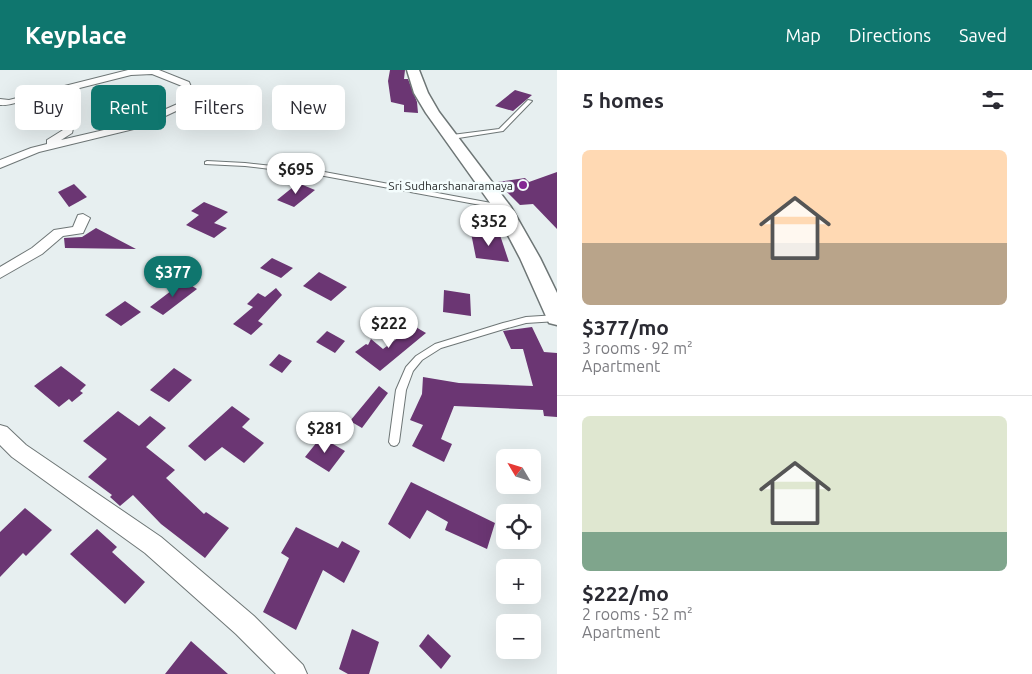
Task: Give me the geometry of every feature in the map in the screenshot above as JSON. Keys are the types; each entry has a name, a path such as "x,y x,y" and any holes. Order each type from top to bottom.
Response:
{"street":[{"path":"413,70 421,93 433,114 452,137 502,207 530,258 557,318"},
{"path":"4,102 131,72 153,71 186,84 189,94 186,104 138,125 35,150"},
{"path":"0,164 35,150 68,131 70,120 63,109 51,100 39,99 4,102"},
{"path":"0,273 37,251 59,233 78,230 83,218"},
{"path":"0,433 19,451 154,545 246,625 294,674"}],"lane":[{"path":"452,137 501,130 530,101"},
{"path":"208,163 260,164 346,176 469,202 502,207"},
{"path":"394,442 401,390 409,369 419,358 438,346 503,326 526,320 557,318"}],"building":[{"path":"390,70 405,70 404,79 408,79 417,102 418,113 404,112 404,105 391,102 388,81"},
{"path":"515,90 532,95 513,111 495,106"},
{"path":"557,172 557,229 533,204 520,205 497,182 525,178 529,182"},
{"path":"298,183 315,190 294,207 277,200"},
{"path":"74,184 87,197 69,207 58,192"},
{"path":"204,202 228,212 214,223 227,228 214,238 186,225 199,215 191,211"},
{"path":"96,228 136,249 65,248 64,238 82,237"},
{"path":"471,233 500,235 509,262 476,258"},
{"path":"272,258 293,268 281,278 260,268"},
{"path":"319,272 347,287 331,301 303,286"},
{"path":"184,281 197,289 163,315 150,307"},
{"path":"276,288 282,295 258,321 263,324 251,335 233,324 253,307 247,304 258,293 265,297"},
{"path":"444,290 470,294 471,316 443,312"},
{"path":"125,301 141,312 121,326 105,315"},
{"path":"414,326 426,333 380,371 355,352 366,344 368,345 371,339 383,349"},
{"path":"532,327 544,352 557,353 557,417 544,416 543,410 454,406 441,439 452,444 444,462 412,446 423,425 410,420 422,394 423,377 459,383 533,386 523,349 511,349 503,331"},
{"path":"327,331 345,341 335,353 316,342"},
{"path":"279,354 292,361 282,373 269,365"},
{"path":"61,366 86,385 80,391 83,393 72,402 69,399 59,407 34,386"},
{"path":"174,368 192,380 169,402 150,390"},
{"path":"379,386 388,393 362,428 350,421"},
{"path":"232,406 250,419 242,427 264,443 244,463 222,447 205,461 188,446"},
{"path":"118,411 139,426 150,416 166,428 146,447 175,470 166,478 204,514 206,512 229,528 205,558 161,524 133,495 120,506 110,497 112,495 88,477 107,459 83,441"},
{"path":"321,437 345,451 329,472 305,457"},
{"path":"411,482 495,523 487,549 445,530 448,522 427,510 410,539 388,524"},
{"path":"25,508 52,530 26,556 23,553 0,577 0,532"},
{"path":"296,527 338,548 342,541 360,551 344,583 323,570 296,630 263,612 289,558 281,553"},
{"path":"97,529 117,547 112,552 145,582 125,604 70,554"},
{"path":"352,629 379,642 369,674 348,674 339,669"},
{"path":"428,634 451,656 441,669 419,646"},
{"path":"191,641 228,674 165,674"}],"place":[{"name":"Sri Sudharshanaramaya","path":"523,185"}]}
